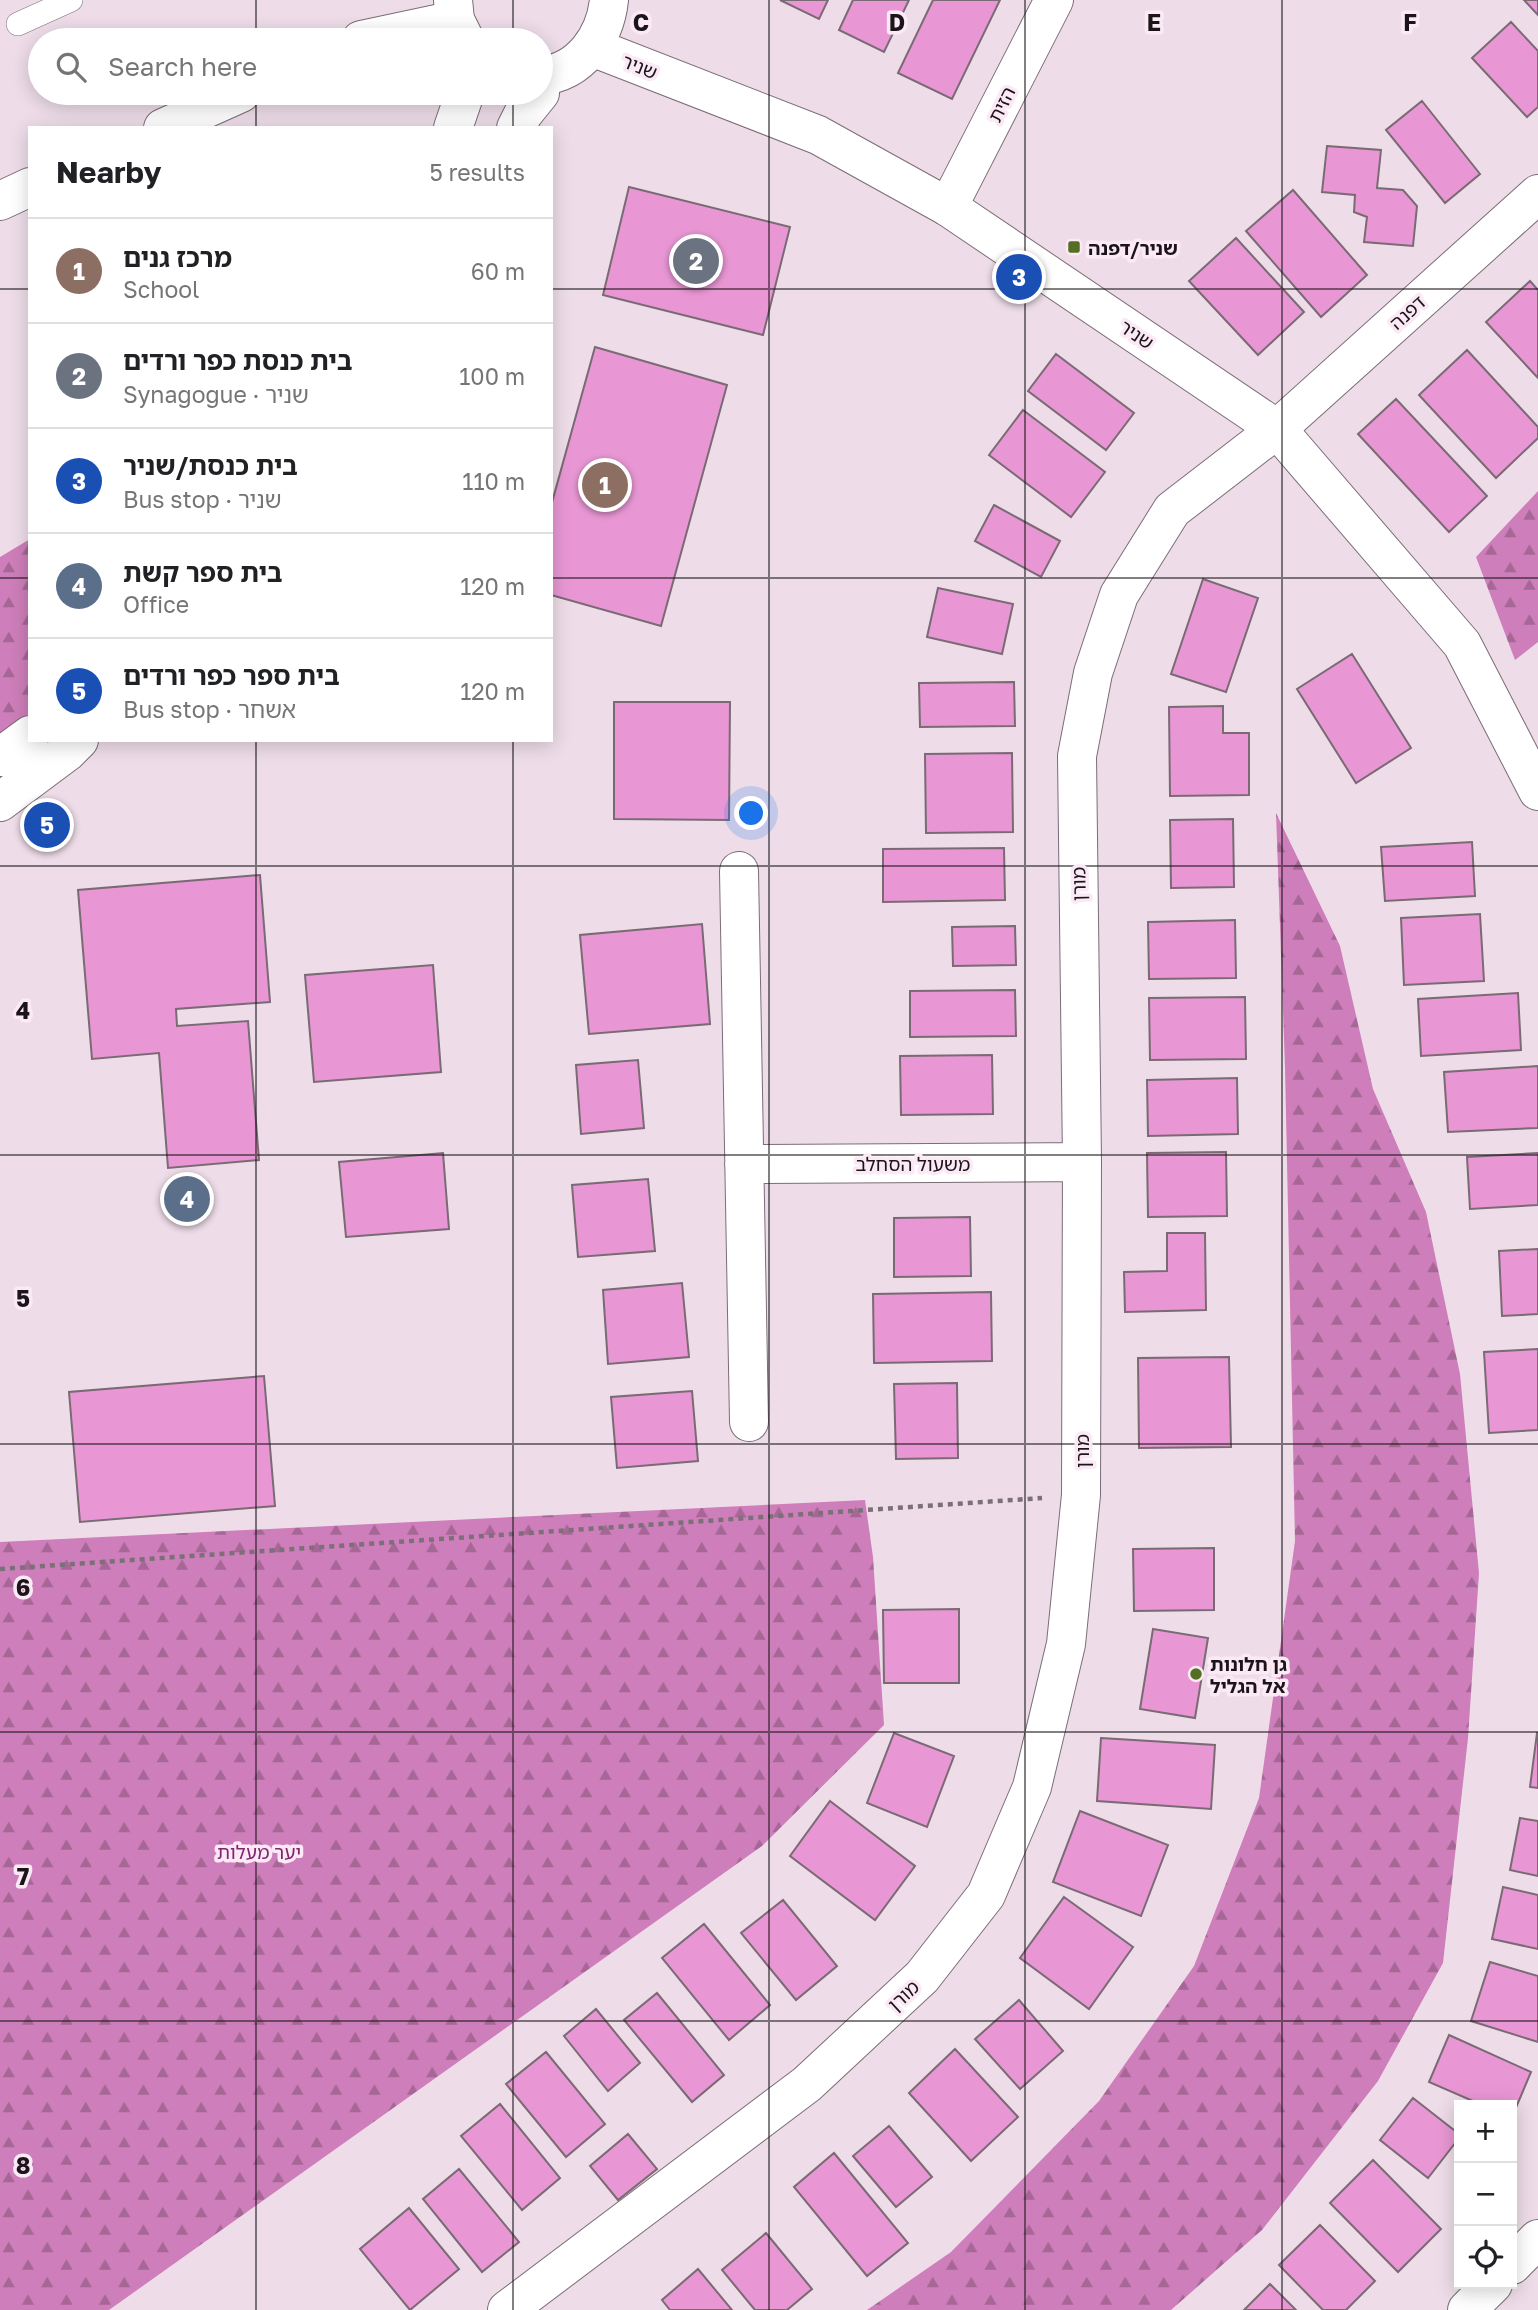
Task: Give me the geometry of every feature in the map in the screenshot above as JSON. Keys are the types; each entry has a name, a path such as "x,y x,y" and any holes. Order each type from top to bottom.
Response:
{"street":[{"path":"553,77 580,60 593,47 605,25 609,0"},
{"name":"הזית","path":"947,207 1054,0"},
{"path":"419,28 458,20"},
{"name":"שניר","path":"593,47 818,135 947,207 1277,429 1462,644 1538,791"},
{"path":"167,126 214,105"},
{"path":"454,126 461,105"},
{"path":"517,126 530,105"},
{"path":"0,201 28,188"},
{"name":"דפנה","path":"1277,429 1538,194"},
{"name":"מורן","path":"507,2310 807,2084 922,1977 986,1895 1032,1787 1066,1644 1081,1495 1082,1162 1077,756 1093,673 1119,595 1172,510 1277,429"},
{"path":"0,757 28,736"},
{"path":"0,802 77,742"},
{"path":"739,871 749,1422"},
{"name":"משעול הסחלב","path":"744,1164 1082,1162"},
{"path":"1517,2260 1538,2239"},
{"path":"1467,2310 1488,2289"}],"lane":[{"path":"18,24 71,0"}],"path":[{"path":"0,1569 1081,1495"}],"green space":[{"path":"1538,491 1538,642 1515,660 1476,557"},
{"path":"28,540 28,715 0,739 0,557"},
{"path":"1276,813 1340,946 1373,1089 1426,1212 1460,1374 1479,1573 1468,1738 1443,1963 1378,2081 1262,2230 1171,2310 867,2310 951,2252 1099,2101 1194,1966 1259,1798 1295,1541 1285,1067"},
{"name":"יער מעלות","path":"865,1500 873,1557 884,1725 762,1846 109,2310 0,2310 0,1542"}],"building":[{"path":"780,0 828,0 819,19"},
{"path":"853,0 909,0 884,52 839,30"},
{"path":"933,0 1000,0 952,99 898,73"},
{"path":"1524,0 1538,0 1538,15"},
{"path":"1511,22 1538,51 1538,107 1527,117 1472,58"},
{"path":"1422,101 1480,174 1445,203 1386,130"},
{"path":"1327,146 1381,150 1377,188 1403,190 1417,206 1413,246 1364,242 1367,217 1354,212 1355,195 1322,192"},
{"path":"629,187 790,227 763,335 603,295"},
{"path":"1293,190 1367,275 1321,317 1246,231"},
{"path":"1236,238 1304,312 1258,355 1189,281"},
{"path":"1530,281 1538,290 1538,378 1486,322"},
{"path":"595,347 727,385 661,626 553,596 553,499"},
{"path":"1467,350 1538,427 1538,438 1496,478 1419,395"},
{"path":"1056,354 1134,413 1106,450 1028,391"},
{"path":"1396,399 1487,496 1449,532 1358,434"},
{"path":"1023,410 1105,472 1071,517 989,455"},
{"path":"994,505 1060,541 1041,577 975,541"},
{"path":"1203,579 1258,598 1226,692 1171,674"},
{"path":"938,588 1013,604 1002,654 927,637"},
{"path":"1352,654 1411,748 1356,783 1297,689"},
{"path":"1014,682 1015,726 920,727 919,683"},
{"path":"614,702 730,702 729,820 614,819"},
{"path":"1223,706 1223,733 1249,733 1249,795 1170,796 1169,707"},
{"path":"1012,753 1013,832 926,833 925,754"},
{"path":"1233,819 1234,887 1171,888 1170,820"},
{"path":"1472,842 1475,896 1385,901 1381,847"},
{"path":"1004,848 1005,900 883,902 883,849"},
{"path":"260,875 270,1002 176,1009 177,1026 248,1021 259,1160 168,1168 159,1053 92,1059 78,890"},
{"path":"1480,914 1484,981 1404,985 1401,918"},
{"path":"1235,920 1236,978 1149,979 1148,922"},
{"path":"702,924 710,1024 589,1034 580,935"},
{"path":"1015,926 1016,965 953,966 952,927"},
{"path":"433,965 441,1072 314,1082 305,975"},
{"path":"1015,990 1016,1036 910,1037 910,991"},
{"path":"1518,993 1521,1050 1421,1056 1418,999"},
{"path":"1245,997 1246,1059 1150,1060 1149,998"},
{"path":"992,1055 993,1114 901,1115 900,1056"},
{"path":"638,1060 644,1128 581,1134 576,1065"},
{"path":"1538,1066 1538,1128 1448,1132 1444,1072"},
{"path":"1237,1078 1238,1134 1148,1136 1147,1080"},
{"path":"1226,1152 1227,1216 1148,1217 1147,1153"},
{"path":"443,1153 449,1229 346,1237 339,1162"},
{"path":"1538,1153 1538,1205 1470,1209 1467,1157"},
{"path":"648,1179 655,1251 578,1257 572,1185"},
{"path":"970,1217 971,1276 894,1277 894,1218"},
{"path":"1167,1233 1205,1233 1206,1310 1125,1312 1124,1272 1167,1271"},
{"path":"1538,1249 1538,1314 1502,1316 1499,1251"},
{"path":"682,1283 689,1357 608,1364 603,1290"},
{"path":"991,1292 992,1361 874,1363 873,1294"},
{"path":"1538,1349 1538,1430 1489,1433 1484,1352"},
{"path":"1229,1357 1231,1447 1139,1448 1138,1358"},
{"path":"264,1376 275,1506 80,1522 69,1392"},
{"path":"957,1383 958,1458 896,1459 894,1384"},
{"path":"692,1391 698,1461 617,1468 611,1397"},
{"path":"1214,1548 1214,1610 1134,1611 1133,1549"},
{"path":"959,1609 959,1683 884,1683 883,1610"},
{"path":"1153,1629 1208,1638 1195,1718 1140,1709"},
{"path":"894,1733 954,1756 927,1827 867,1803"},
{"path":"1538,1733 1538,1788 1530,1787"},
{"path":"1101,1738 1215,1745 1211,1809 1097,1801"},
{"path":"830,1801 915,1866 875,1920 790,1856"},
{"path":"1080,1811 1168,1845 1141,1916 1053,1882"},
{"path":"1520,1818 1538,1821 1538,1876 1510,1870"},
{"path":"1503,1887 1538,1895 1538,1949 1492,1939"},
{"path":"1064,1897 1133,1947 1089,2009 1020,1958"},
{"path":"783,1900 837,1966 796,2000 741,1933"},
{"path":"704,1924 770,2005 729,2040 662,1958"},
{"path":"1490,1962 1538,1976 1538,2042 1471,2021"},
{"path":"657,1993 724,2075 692,2102 624,2020"},
{"path":"1019,2000 1063,2051 1020,2089 975,2039"},
{"path":"596,2009 640,2063 608,2091 564,2036"},
{"path":"1449,2035 1531,2072 1517,2105 1517,2100 1470,2100 1429,2082"},
{"path":"955,2049 1018,2117 971,2161 909,2093"},
{"path":"546,2052 605,2124 566,2157 506,2084"},
{"path":"1413,2098 1454,2130 1454,2144 1428,2178 1380,2140"},
{"path":"500,2104 560,2178 522,2210 461,2136"},
{"path":"889,2126 932,2177 896,2207 853,2156"},
{"path":"628,2134 657,2169 618,2200 590,2166"},
{"path":"834,2153 908,2243 867,2276 794,2187"},
{"path":"1373,2160 1441,2229 1398,2272 1330,2203"},
{"path":"459,2169 519,2242 482,2272 423,2199"},
{"path":"409,2208 459,2269 410,2310 360,2249"},
{"path":"1320,2225 1375,2281 1346,2310 1323,2310 1279,2265"},
{"path":"766,2233 812,2289 787,2310 755,2310 722,2270"},
{"path":"698,2269 732,2310 670,2310 662,2300"},
{"path":"1270,2284 1296,2310 1244,2310"}],"place":[{"name":"שניר/דפנה","path":"1074,247"},
{"name":"בית כנסת כפר ורדים","path":"696,261"},
{"name":"בית כנסת/שניר","path":"1019,277"},
{"name":"מרכז גנים","path":"605,485"},
{"name":"בית ספר כפר ורדים","path":"47,825"},
{"name":"בית ספר קשת","path":"187,1199"},
{"name":"גן חלונות אל הגליל","path":"1196,1674"}]}
